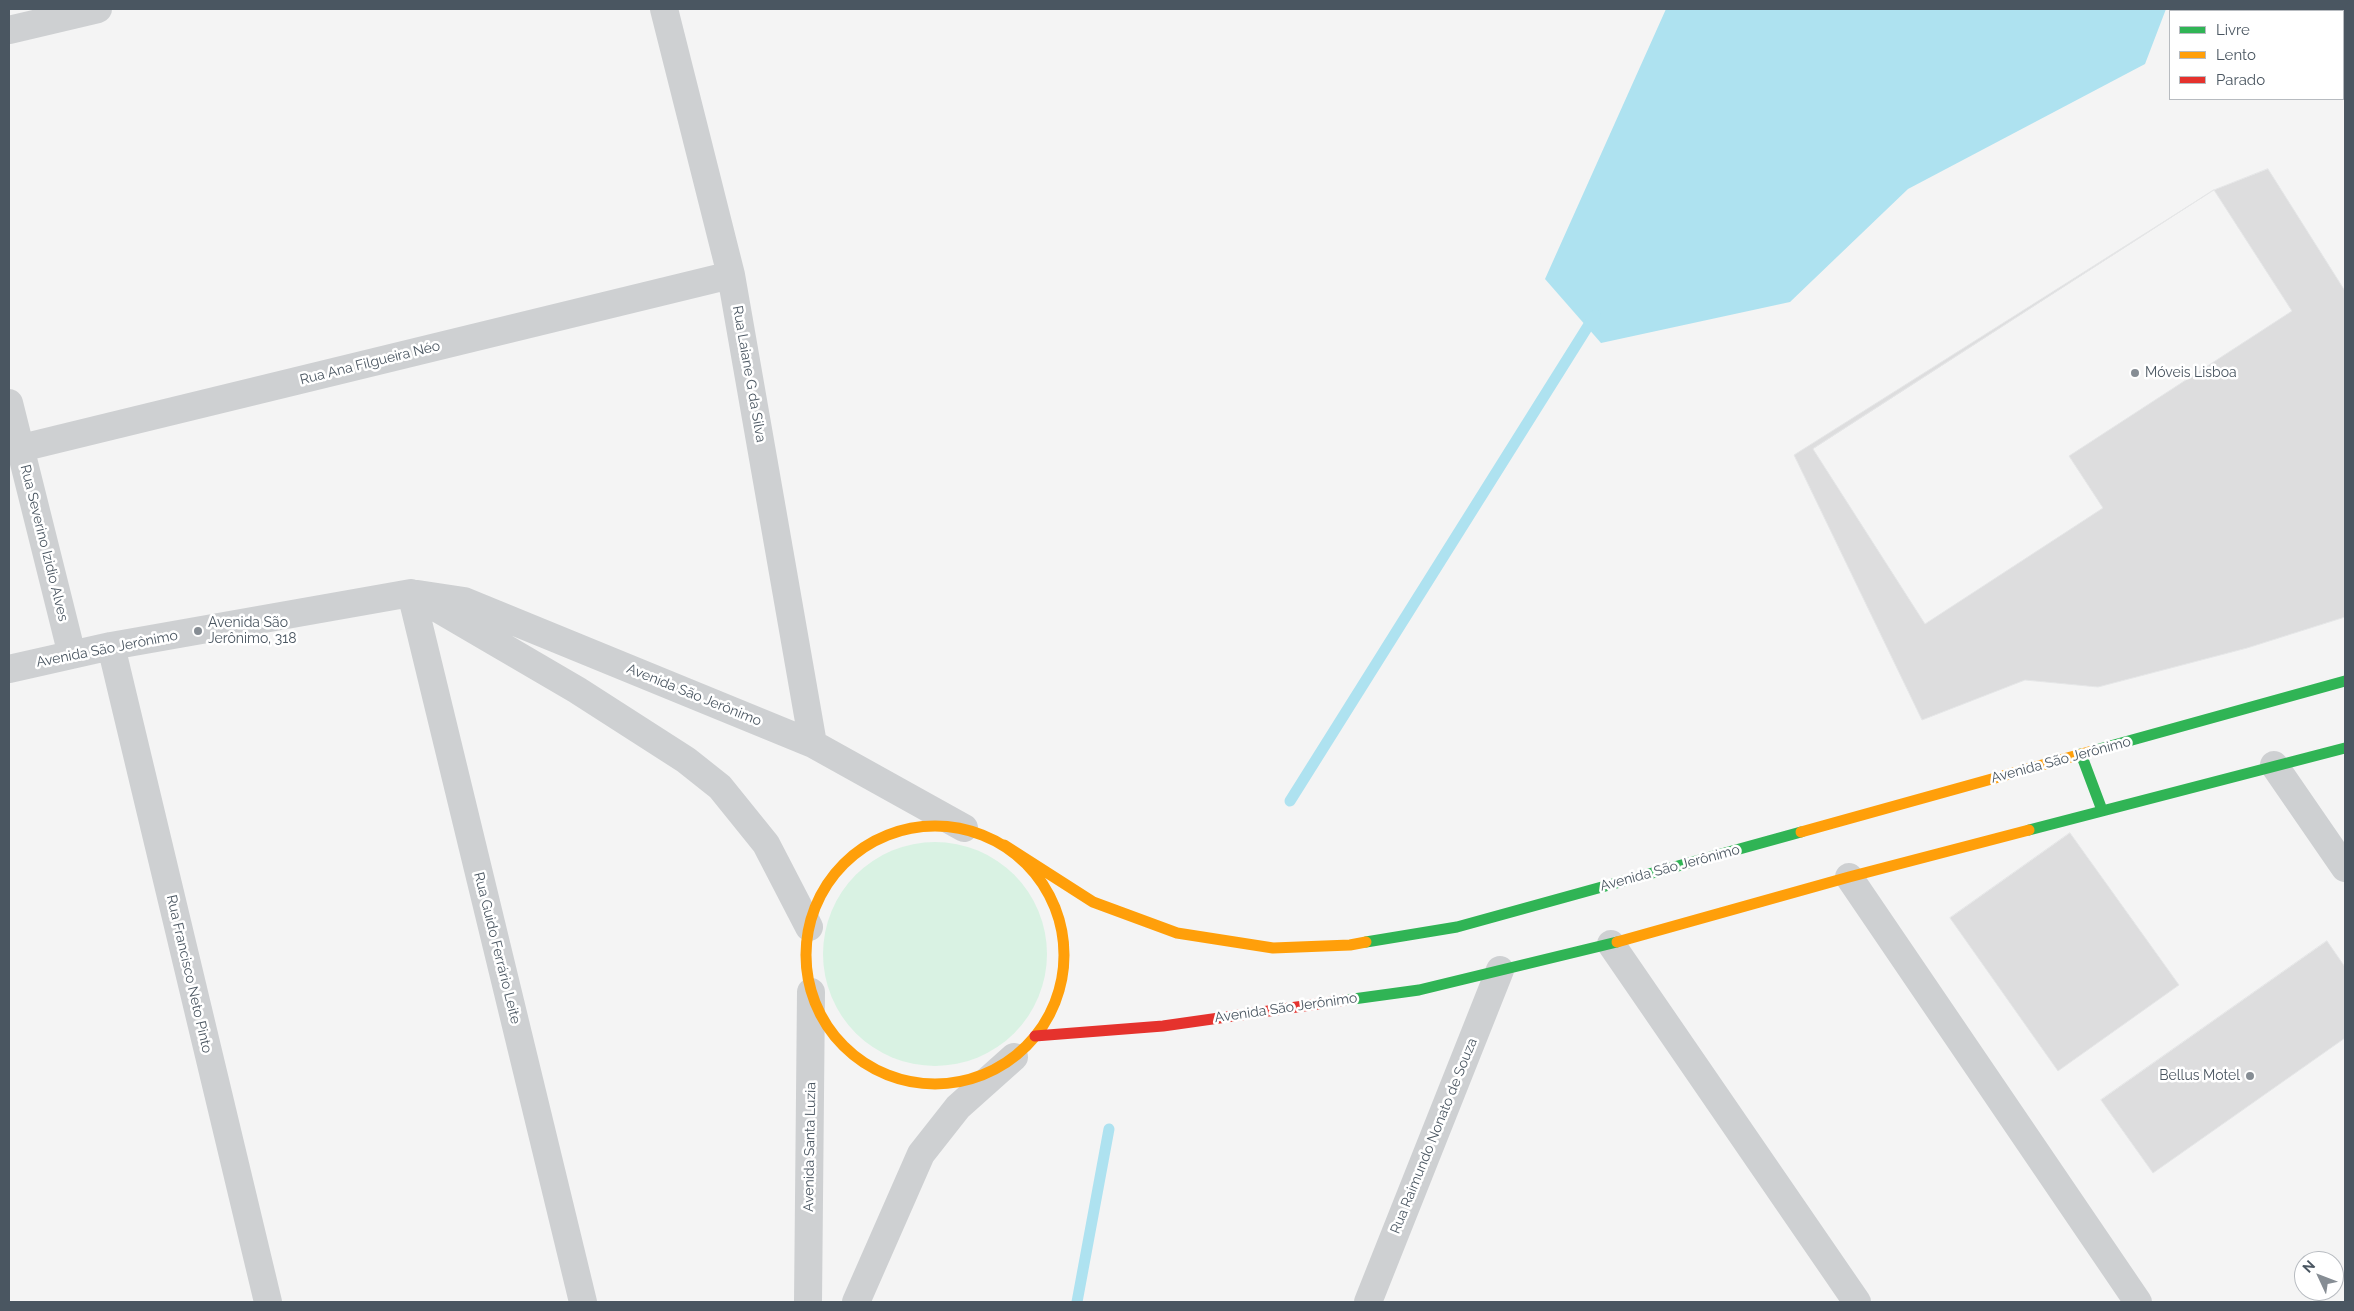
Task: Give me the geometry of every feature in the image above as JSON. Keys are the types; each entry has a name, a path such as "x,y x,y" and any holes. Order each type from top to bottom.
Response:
{"main road":[{"name":"Avenida São Jerônimo","path":"1004,844 1093,902 1177,934 1273,948 1350,945 1457,927 2345,681"},
{"name":"Avenida São Jerônimo","path":"1035,1036 1163,1026 1419,990 1612,944 1849,877 2345,748"},
{"path":"2081,754 2102,810"},
{"path":"939,825 964,828 985,834 1004,844 1028,864 1047,889 1060,918 1065,949 1062,980 1052,1010 1035,1036 1014,1056 989,1072 961,1081 931,1084 902,1080 874,1069 850,1052 827,1030 811,992 807,971 809,927 817,903 830,880 846,862 866,846 889,834 914,827 939,825"}],"street":[{"path":"9,30 98,9"},
{"name":"Rua Laiane G da Silva","path":"664,9 731,275 813,744"},
{"name":"Rua Ana Filgueira Néo","path":"14,449 731,275"},
{"name":"Rua Severino Izidio Alves","path":"9,402 14,449 72,655"},
{"path":"411,593 577,690 686,760 720,787 766,844 809,927"},
{"name":"Avenida São Jerônimo","path":"9,669 111,646 411,593 464,601 813,744 964,828"},
{"name":"Rua Guido Ferrário Leite","path":"411,593 583,1302"},
{"name":"Rua Francisco Neto Pinto","path":"111,646 268,1302"},
{"path":"2274,765 2345,868"},
{"path":"1849,877 2138,1302"},
{"path":"1612,944 1857,1302"},
{"name":"Rua Raimundo Nonato de Souza","path":"1368,1302 1500,970"},
{"name":"Avenida Santa Luzia","path":"808,1302 811,992"},
{"path":"856,1302 921,1154 958,1107 1014,1056"}],"green space":[{"path":"924,842 946,842 978,850 1015,874 1034,901 1043,921 1047,954 1043,987 1039,997 1015,1034 988,1053 968,1062 946,1066 924,1066 892,1058 855,1034 836,1007 827,987 823,965 823,943 831,911 855,874 882,855 902,846"}],"water":[{"path":"1666,9 2166,9 2145,64 1908,189 1790,302 1601,343 1545,279"}],"building":[{"name":"Móveis Lisboa","path":"2268,169 2345,291 2345,617 2247,648 2098,687 2025,680 1922,720 1794,455 2214,190"},
{"path":"2214,190 2292,311 2069,456 2103,508 1925,624 1813,449"},
{"path":"2070,833 2179,985 2058,1071 1950,918"},
{"path":"2327,941 2345,967 2345,1038 2153,1173 2101,1100"}],"waterway":[{"path":"1290,801 1595,315"},
{"path":"1077,1302 1109,1129"}],"traffic: fast":[{"path":"2096,750 2345,681"},
{"path":"2029,830 2345,748"},
{"path":"2081,754 2102,810"},
{"path":"1366,942 1457,927 1801,832"},
{"path":"1346,1000 1419,990 1617,942"}],"traffic: slow":[{"path":"1801,832 2096,750"},
{"path":"935,826 960,829 996,841 1017,855 1035,873 1049,894 1054,906 1061,930 1064,955 1061,980 1049,1016 1035,1037 1017,1055 996,1069 984,1074 960,1081 935,1084 910,1081 874,1069 853,1055 835,1037 821,1016 816,1004 809,980 806,955 809,930 821,894 835,873 853,855 874,841 886,836 910,829 935,826"},
{"path":"1617,942 1849,877 2029,830"},
{"path":"1004,845 1093,902 1177,933 1273,948 1350,945 1366,942"}],"traffic: jam":[{"path":"1035,1036 1163,1026 1346,1000"}],"place":[{"name":"Móveis Lisboa","path":"2135,373"},
{"name":"Avenida São Jerônimo, 318","path":"198,631"},
{"name":"Bellus Motel","path":"2250,1076"}]}
